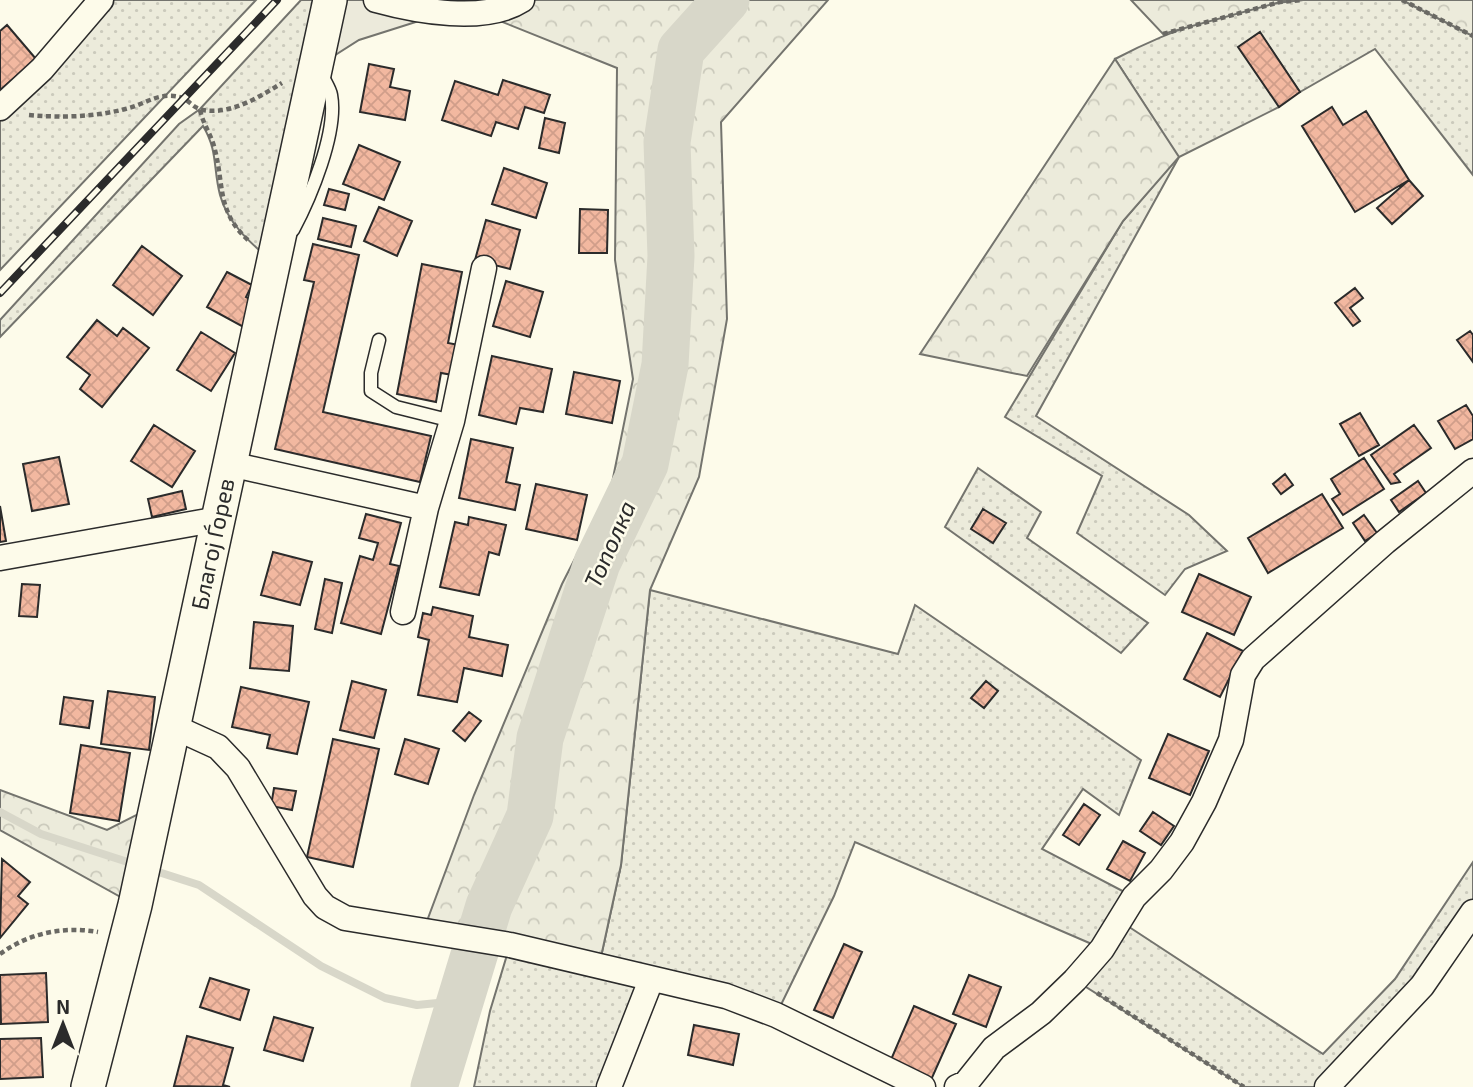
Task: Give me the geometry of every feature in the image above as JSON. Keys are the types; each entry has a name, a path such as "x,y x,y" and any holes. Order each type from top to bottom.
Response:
{"main road":[{"name":"Благој Ѓорев","path":"88,1087 131,920 275,264 311,71 330,0"}],"street":[{"path":"0,108 42,69 101,0"},
{"path":"385,1 444,13 480,12 522,0"},
{"path":"403,612 426,508 452,421 484,268"},
{"path":"230,464 426,508"},
{"path":"957,1087 967,1083 994,1048 1041,1013 1075,980 1102,949 1134,897 1161,870 1182,842 1204,802 1231,740 1243,675 1253,659 1375,550 1473,471"},
{"path":"0,558 219,519"},
{"path":"172,726 218,747 237,768 314,896 325,907 345,918 510,945 726,996 751,1005 923,1087"},
{"path":"1327,1087 1422,986 1473,912"},
{"path":"609,1087 651,980"}],"lane":[{"path":"379,340 371,373 371,391 396,407 452,421"}],"path":[{"path":"1163,34 1280,2 1303,0"},
{"path":"1402,0 1473,36"},
{"path":"200,110 221,110 252,101 283,82 311,71"},
{"path":"26,115 95,116 132,108 163,96 186,97 200,110 203,125 215,149 220,196 239,232 275,264"},
{"path":"0,954 17,942 50,932 131,920"},
{"path":"1075,980 1244,1087"}],"green space":[{"path":"101,0 256,0 0,270 0,108"},
{"path":"301,0 319,0 275,264 242,234 229,216 220,195 213,152 203,126 0,337 0,320 179,124 200,109"},
{"path":"522,0 828,0 721,122 727,319 699,477 650,590 621,865 599,966 424,929 474,795 562,584 611,488 633,379 615,260 617,68 480,13"},
{"path":"1131,0 1303,0 1280,2 1163,34"},
{"path":"1303,0 1402,0 1473,36 1473,175 1375,49 1300,92 1260,33 1279,107 1179,157 1036,416 1189,515 1227,551 1185,569 1165,595 1077,533 1102,476 1005,417 1123,221 1178,157 1115,59 1206,20 1255,7"},
{"path":"1402,0 1473,0 1473,36"},
{"path":"1115,59 1179,157 1123,221 1027,376 920,354"},
{"path":"978,468 1041,512 1027,538 1148,623 1121,653 945,527"},
{"path":"650,590 898,654 915,605 1141,760 1119,815 1083,789 1042,849 1134,897 1120,921 1323,1054 1395,979 1473,862 1473,912 1327,1087 1244,1087 1075,980 1101,948 855,842 834,896 776,1015 652,980 609,1087 474,1087 490,1011 510,945 599,966 621,865"},
{"path":"0,790 107,830 156,805 135,905 0,830"}],"shaded area":[{"path":"330,0 467,0 480,13 444,13 359,40 318,66"}],"building":[{"path":"7,25 36,59 0,90 0,31"},
{"path":"1260,32 1300,92 1279,107 1238,47"},
{"path":"369,64 394,69 390,87 410,91 405,120 360,112"},
{"path":"503,80 550,95 544,113 525,107 518,129 496,122 491,136 442,120 455,81 498,95"},
{"path":"1332,107 1343,125 1366,111 1409,180 1355,212 1302,126"},
{"path":"545,118 565,123 559,153 539,148"},
{"path":"359,145 400,162 384,200 343,184"},
{"path":"504,168 547,183 536,218 492,204"},
{"path":"1409,180 1423,196 1392,224 1377,208"},
{"path":"329,189 349,194 345,210 324,205"},
{"path":"379,207 412,221 397,256 364,241"},
{"path":"580,209 608,210 607,253 579,253"},
{"path":"323,218 356,226 351,247 318,239"},
{"path":"486,220 520,230 510,269 475,260"},
{"path":"313,244 359,255 323,412 431,436 420,482 275,449 314,282 304,280"},
{"path":"142,246 182,276 153,315 113,285"},
{"path":"422,264 462,272 448,343 464,346 458,376 441,373 436,402 397,394"},
{"path":"227,272 252,285 246,297 260,304 247,329 207,307"},
{"path":"506,281 543,292 530,337 493,326"},
{"path":"1355,288 1363,298 1350,308 1360,321 1353,326 1335,303"},
{"path":"97,320 117,336 123,328 149,348 102,407 80,389 90,375 67,357"},
{"path":"1470,331 1473,335 1473,362 1457,340"},
{"path":"201,332 235,353 211,391 177,370"},
{"path":"492,356 552,369 543,412 520,408 516,424 479,415"},
{"path":"574,372 620,381 612,423 566,414"},
{"path":"1466,405 1473,416 1473,439 1455,449 1438,421"},
{"path":"1360,413 1379,445 1359,456 1340,424"},
{"path":"154,425 195,451 172,487 131,461"},
{"path":"1414,425 1431,448 1394,474 1400,482 1391,484 1371,455"},
{"path":"471,439 513,448 506,482 520,485 515,510 459,498"},
{"path":"59,457 69,504 32,511 23,464"},
{"path":"1364,458 1384,489 1343,515 1332,499 1340,494 1331,479"},
{"path":"1285,474 1293,485 1281,494 1273,484"},
{"path":"1418,481 1426,493 1399,512 1391,500"},
{"path":"536,484 587,495 577,540 526,529"},
{"path":"182,491 186,509 152,517 148,499"},
{"path":"1322,494 1343,528 1268,573 1248,538"},
{"path":"0,506 6,541 0,542"},
{"path":"983,509 1006,523 993,543 971,529"},
{"path":"366,514 401,523 390,564 399,566 381,634 341,623 360,556 373,560 378,543 359,538"},
{"path":"1364,515 1377,533 1365,541 1353,523"},
{"path":"469,517 506,525 499,555 489,552 479,595 440,587 455,522 468,525"},
{"path":"273,552 312,562 300,605 261,595"},
{"path":"1199,574 1251,597 1234,635 1182,612"},
{"path":"325,579 342,583 332,633 315,629"},
{"path":"22,584 40,585 37,617 19,616"},
{"path":"433,607 473,616 469,637 508,645 502,676 464,668 457,702 418,695 429,640 418,637 423,613 431,615"},
{"path":"254,622 293,626 289,671 250,668"},
{"path":"1207,633 1243,651 1220,697 1184,679"},
{"path":"352,681 386,690 374,738 340,730"},
{"path":"986,681 998,691 984,708 971,698"},
{"path":"241,687 309,702 297,754 267,748 270,735 232,727"},
{"path":"108,691 155,697 149,750 101,744"},
{"path":"64,697 93,701 89,728 60,724"},
{"path":"469,712 481,721 465,741 453,731"},
{"path":"1168,734 1209,751 1190,795 1149,778"},
{"path":"333,739 379,749 353,867 307,857"},
{"path":"405,739 439,749 428,784 395,774"},
{"path":"81,745 130,753 119,821 70,813"},
{"path":"274,788 296,791 292,810 271,806"},
{"path":"1084,804 1100,815 1079,845 1063,835"},
{"path":"1153,812 1174,826 1161,845 1140,831"},
{"path":"1123,841 1145,853 1130,881 1107,869"},
{"path":"2,859 30,882 18,896 28,904 0,938"},
{"path":"844,944 862,952 833,1018 814,1010"},
{"path":"46,973 48,1022 1,1024 0,975"},
{"path":"969,975 1001,987 986,1027 953,1014"},
{"path":"210,978 249,990 240,1020 200,1007"},
{"path":"914,1006 956,1024 931,1080 890,1062"},
{"path":"274,1017 313,1028 303,1061 264,1050"},
{"path":"694,1025 739,1034 733,1065 688,1055"},
{"path":"187,1036 233,1048 223,1085 230,1087 174,1086"},
{"path":"41,1038 43,1077 0,1079 0,1039"}],"waterway":[{"name":"Тополка","path":"434,1087 489,906 530,816 540,738 597,563 645,464 665,365 671,256 667,142 681,50 726,0"},
{"path":"0,812 41,834 137,865"},
{"path":"149,869 199,885 321,966 385,998 417,1005 458,1001"}],"railway":[{"path":"0,293 277,0"}]}
